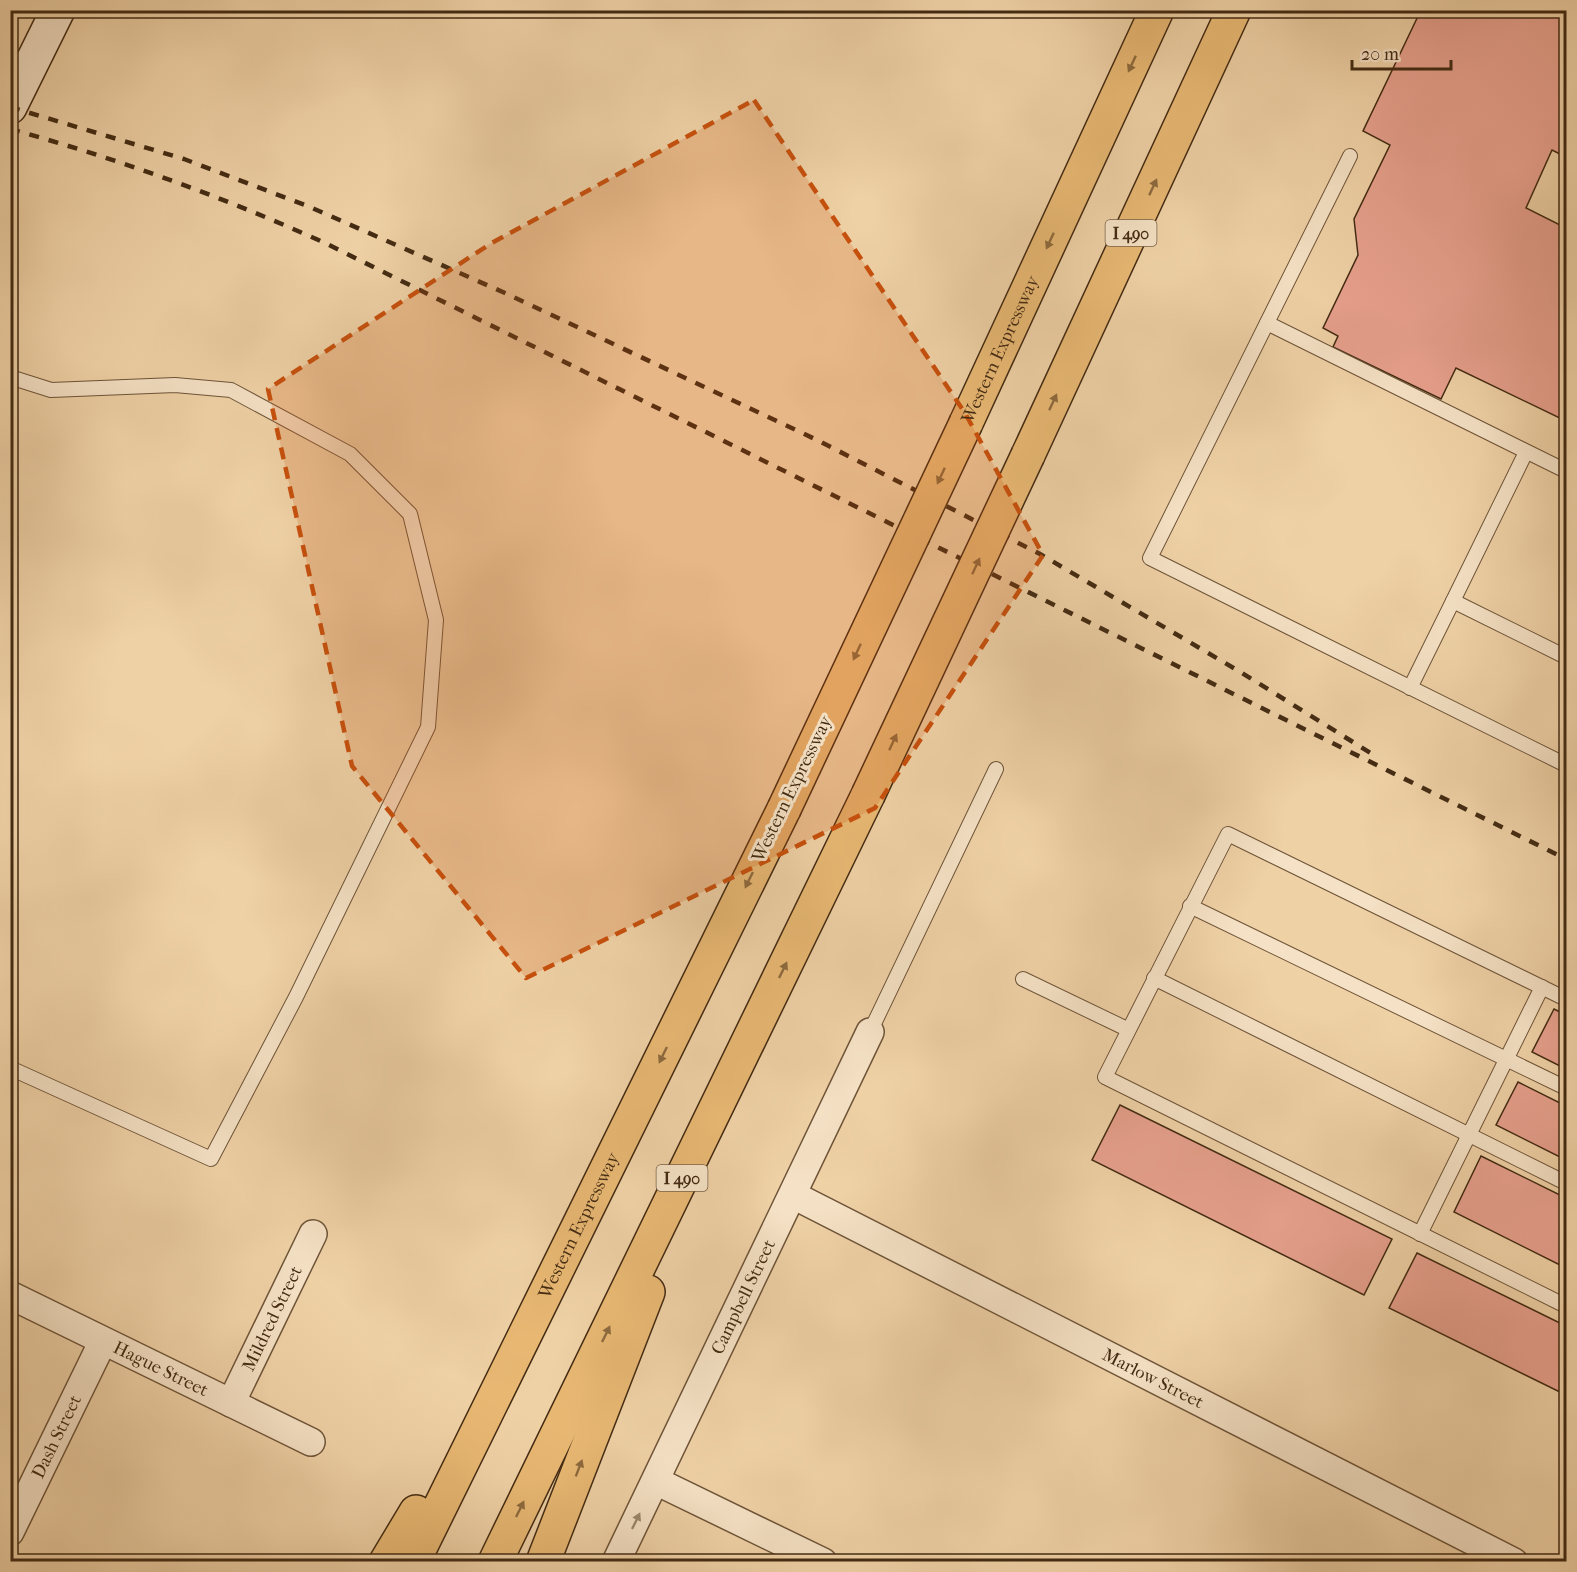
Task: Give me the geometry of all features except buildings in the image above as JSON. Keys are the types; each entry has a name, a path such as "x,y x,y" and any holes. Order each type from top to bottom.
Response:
{"highway":[{"name":"Western Expressway","path":"413,1562 784,809 1157,10"},
{"name":"I 490","path":"495,1562 868,795 1234,10"},
{"path":"543,1562 671,1234 763,1011"},
{"path":"386,1562 563,1259"}],"street":[{"path":"10,106 58,10"},
{"name":"Campbell Street","path":"616,1562 870,1032"},
{"name":"Marlow Street","path":"793,1195 1514,1562"},
{"name":"Mildred Street","path":"231,1403 313,1234"},
{"name":"Hague Street","path":"10,1295 311,1442"},
{"name":"Dash Street","path":"10,1532 104,1341"},
{"path":"656,1481 823,1562"}],"lane":[{"path":"1350,156 1150,558 1566,765"},
{"path":"1267,322 1566,471"},
{"path":"10,377 51,390 175,385 231,390 350,454 410,514 436,620 428,727 296,997 211,1159 10,1068"},
{"path":"1410,688 1526,452"},
{"path":"1453,602 1566,657"},
{"path":"870,1032 996,769"},
{"path":"1566,999 1228,834 1127,1029 1105,1077 1566,1306"},
{"path":"1190,906 1566,1088"},
{"path":"1154,978 1566,1183"},
{"path":"1023,979 1127,1029"},
{"path":"1420,1234 1542,987"}],"highlighted area":[{"path":"754,100 965,413 1043,555 875,808 526,978 352,766 268,389 490,244"}],"railway":[{"path":"10,107 184,159 310,207 505,293 817,440 1040,554 1242,673 1377,757"},
{"path":"10,129 170,180 325,243 1566,859"}]}
